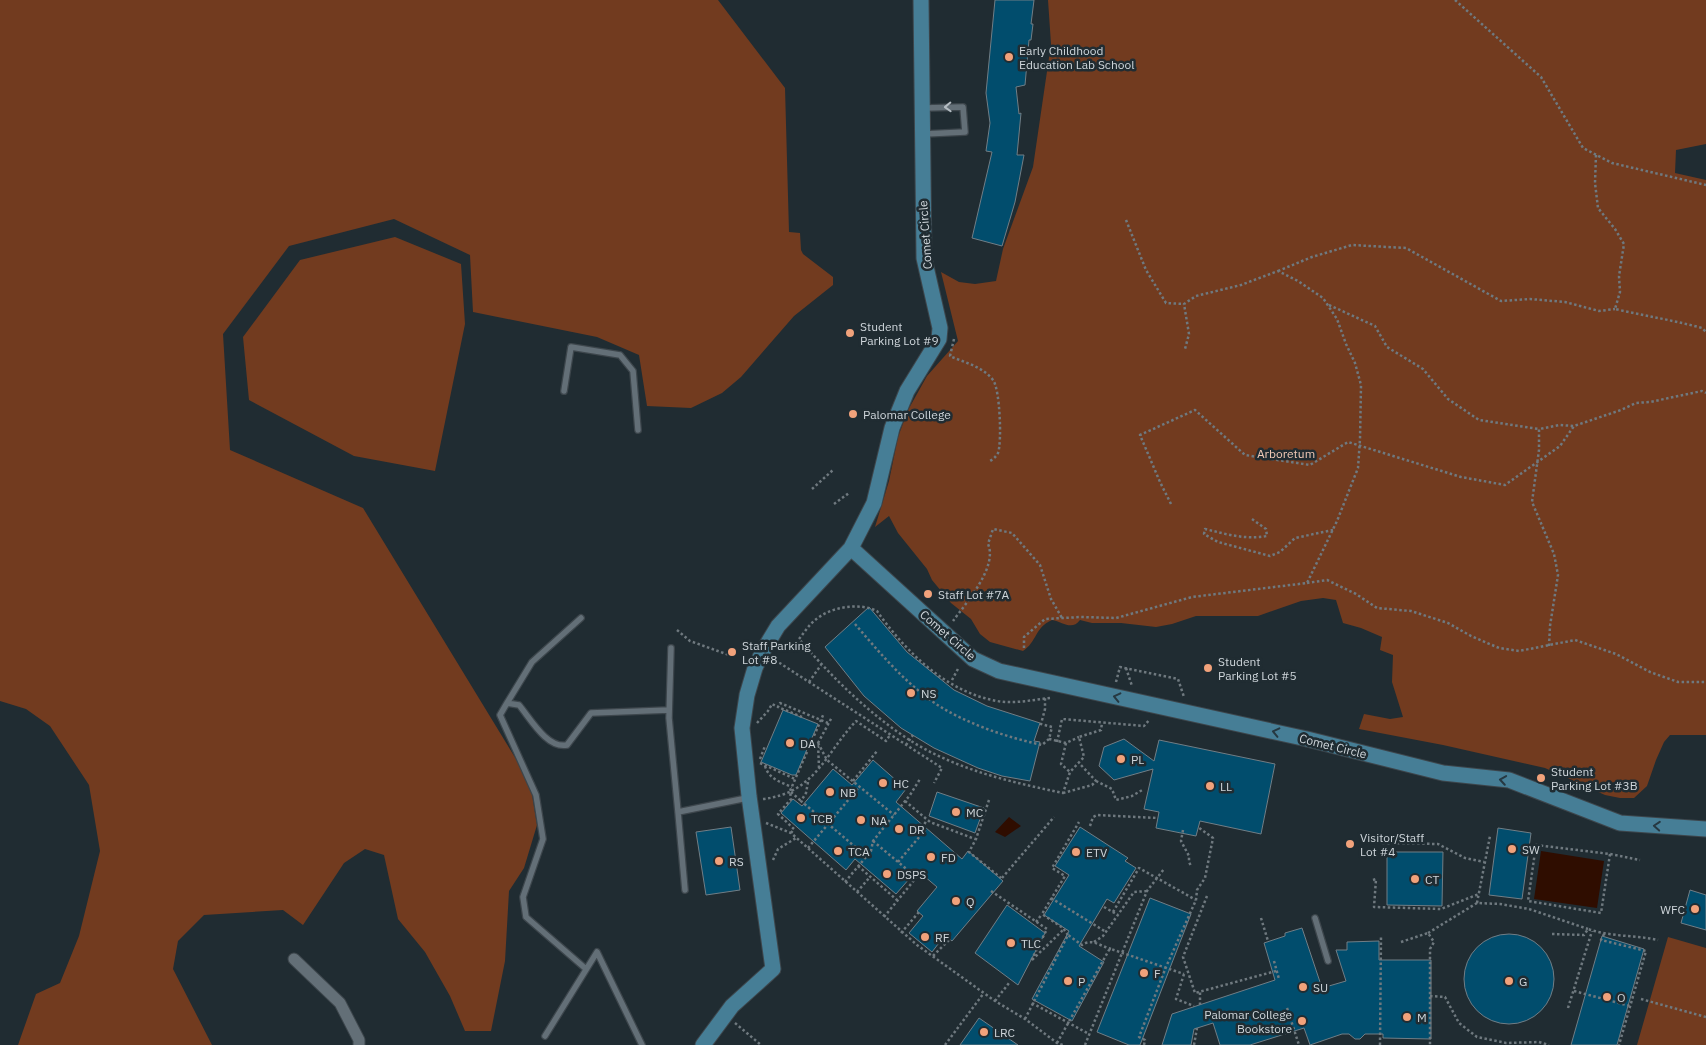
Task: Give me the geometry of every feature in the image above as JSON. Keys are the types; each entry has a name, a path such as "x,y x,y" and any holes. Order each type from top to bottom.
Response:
{"street":[{"name":"Comet Circle","path":"921,0 924,258 940,328 939,338 907,391 892,428 874,503 851,548 973,659 999,671 1307,739 1443,772 1508,780 1620,823 1706,829"},
{"path":"703,1045 732,1006 773,969 754,799 742,728 747,696 755,668 778,626 851,548"},
{"path":"294,959 340,1003 359,1040 359,1045"}],"lane":[{"path":"922,108 963,107 965,132 922,134"},
{"path":"564,391 570,347 620,355 633,371 638,430"},
{"path":"582,618 532,662 500,715 536,794 543,840 523,897 526,917 586,969"},
{"path":"671,648 669,710 685,890"},
{"path":"506,703 519,705 548,741 561,746 567,745 590,713 669,710"},
{"path":"678,812 754,799"},
{"path":"1315,918 1328,962"},
{"path":"545,1036 597,952 642,1045"}],"path":[{"path":"1455,0 1541,78 1583,148 1612,164 1706,185"},
{"path":"1596,155 1595,183 1598,208 1624,244 1619,276 1620,292 1615,309"},
{"path":"1126,220 1146,270 1166,303 1184,304 1196,296 1241,285 1312,257 1352,245 1406,248 1501,301 1530,299 1565,302 1599,311 1615,309 1644,316 1669,319 1702,328 1706,332"},
{"path":"1278,271 1298,281 1323,298 1337,319 1355,363 1361,385 1358,468 1333,530 1307,583"},
{"path":"1184,304 1189,334 1185,349"},
{"path":"1327,304 1376,326 1387,347 1423,369 1448,399 1479,420 1539,429 1560,425 1574,426 1636,403 1650,402 1702,391 1706,392"},
{"path":"954,336 955,343 950,356 981,368 995,382 1000,410 1000,445 997,455 990,461"},
{"path":"1171,504 1140,435 1195,410 1245,454 1310,465 1348,442 1461,477 1506,485 1560,446 1574,426"},
{"path":"1539,429 1538,461 1532,502 1554,554 1558,576 1550,626 1549,646"},
{"path":"812,489 833,470"},
{"path":"834,504 849,493"},
{"path":"1252,519 1266,529 1267,536 1243,538 1205,529 1204,534 1218,542 1270,556 1280,552 1294,538 1333,530"},
{"path":"949,627 986,571 991,550 988,544 994,529 1012,533 1040,565 1052,599 1062,618"},
{"path":"1024,648 1024,637 1045,619 1116,618 1192,597 1327,580 1356,594 1377,608 1411,612 1448,623 1471,636 1499,648 1519,651 1575,640 1616,654 1650,672 1678,682 1706,682"},
{"path":"1050,698 1021,702 998,701 965,691 950,683 916,657 897,638 877,611 861,607 840,609 821,616 813,621 799,639 821,665 876,715 909,740 933,753 965,767 1012,782 1063,793 1092,785 1096,781"},
{"path":"855,624 908,682 961,718 1023,741 1042,745 1049,739 1052,727 1041,724 1046,698"},
{"path":"677,630 690,641 729,655"},
{"path":"770,657 942,768 934,783"},
{"path":"809,682 821,665"},
{"path":"952,680 959,667"},
{"path":"1115,689 1120,667 1126,668 1178,679 1186,704"},
{"path":"1126,668 1135,693"},
{"path":"778,707 780,703 828,723"},
{"path":"753,723 758,723 772,704 802,717"},
{"path":"791,833 794,829 778,814 792,799 790,791 824,713"},
{"path":"819,768 818,743 832,717"},
{"path":"1057,742 1062,719 1144,726 1150,719"},
{"path":"801,801 806,793 809,781 856,721 886,741 890,735"},
{"path":"1049,739 1066,743 1101,730 1102,722"},
{"path":"906,745 913,735"},
{"path":"1063,793 1070,772 1084,758 1079,737"},
{"path":"818,743 827,760 894,814"},
{"path":"1066,743 1061,764 1070,772"},
{"path":"765,746 758,762 795,779"},
{"path":"853,781 877,751"},
{"path":"1079,762 1096,781 1112,789 1116,800 1132,796 1144,789"},
{"path":"765,765 767,772 772,778 792,787"},
{"path":"845,882 871,851 873,841 920,779"},
{"path":"754,799 769,798 790,791 809,781"},
{"path":"808,848 860,786"},
{"path":"790,791 827,825 866,856"},
{"path":"989,800 976,839 969,852 1001,879 1054,817"},
{"path":"905,801 927,820 976,839"},
{"path":"1090,826 1093,817 1097,815 1158,818"},
{"path":"898,862 926,829 923,826 927,820"},
{"path":"762,821 791,833 901,933 995,1002 1025,1019 1057,1043 1063,1045"},
{"path":"1036,922 1065,876 1052,868 1079,822"},
{"path":"1144,1045 1145,1040 1139,1037 1166,967 1196,900 1197,890 1204,878 1213,838 1198,827"},
{"path":"1183,830 1181,841 1189,856 1191,866"},
{"path":"1478,903 1490,836"},
{"path":"772,862 778,849 796,838"},
{"path":"873,841 916,877"},
{"path":"1382,843 1438,844 1465,858 1484,862"},
{"path":"1610,854 1601,913 1528,901 1536,845 1610,854 1640,860"},
{"path":"858,866 897,900"},
{"path":"1113,912 1139,868 1196,900"},
{"path":"1086,1045 1147,891 1164,870"},
{"path":"884,917 920,873"},
{"path":"857,892 870,877"},
{"path":"1373,880 1376,879 1374,907 1441,908 1479,894"},
{"path":"991,891 1047,929 1031,961 1064,929"},
{"path":"1094,942 1106,932 1134,892 1147,891"},
{"path":"1207,896 1183,957 1195,994 1276,971"},
{"path":"1051,898 1106,932"},
{"path":"1401,942 1428,933 1478,903 1500,904 1528,910 1604,934 1638,936 1658,940"},
{"path":"1104,907 1118,915"},
{"path":"901,933 919,912"},
{"path":"1042,914 1064,929 1068,935 1082,945 1086,942 1094,942 1184,974"},
{"path":"1261,918 1268,941"},
{"path":"1552,934 1584,935 1588,929"},
{"path":"1568,1008 1593,930"},
{"path":"1428,933 1434,942 1430,949 1430,1045"},
{"path":"1604,934 1601,940 1646,951 1619,1045"},
{"path":"1025,1019 1068,935"},
{"path":"1380,936 1380,1045"},
{"path":"933,956 950,939"},
{"path":"1057,1043 1111,949"},
{"path":"1274,961 1279,980"},
{"path":"1186,967 1176,999 1194,1006"},
{"path":"995,1002 1009,983"},
{"path":"1574,991 1630,1006"},
{"path":"1200,992 1200,1005"},
{"path":"945,1045 983,993"},
{"path":"1430,996 1445,997 1459,1023 1477,1037 1517,1044 1540,1042 1549,1045"},
{"path":"1642,999 1706,1017"},
{"path":"1032,1003 1089,1034"},
{"path":"1287,1008 1299,1045"},
{"path":"734,1022 761,1045"},
{"path":"1194,1045 1197,1028"}],"green space":[{"path":"0,0 718,0 785,88 789,232 800,233 803,254 833,277 833,285 794,316 741,377 722,393 691,408 647,406 639,355 597,337 473,312 470,255 394,219 289,246 223,334 230,450 363,508 530,782 537,825 524,868 509,891 505,961 491,1031 465,1031 450,996 425,952 398,919 384,855 365,849 344,863 303,925 283,910 204,915 178,941 173,969 212,1045 18,1045 36,994 60,983 79,936 100,851 89,785 50,726 26,709 0,701"},
{"name":"Arboretum","path":"1048,0 1706,0 1706,144 1676,150 1675,173 1706,180 1706,735 1670,735 1664,742 1647,786 1634,798 1605,795 1545,768 1443,745 1359,729 1364,714 1390,719 1403,717 1392,682 1393,655 1380,650 1382,637 1343,623 1336,600 1323,598 1301,601 1258,616 1196,616 1156,627 1121,623 1092,623 1080,620 1074,625 1067,625 1052,620 1042,627 1023,651 990,642 980,634 971,619 951,603 932,580 927,569 898,533 889,516 875,527 889,481 898,437 908,410 927,376 958,341 941,272 959,282 975,284 996,281 1003,249 1033,167 1051,44"},
{"path":"395,237 461,264 465,324 435,471 354,456 249,400 243,337 300,260"},
{"path":"1668,937 1706,948 1706,1045 1637,1045"}],"shaded area":[{"path":"1009,817 1021,826 1005,837 995,832"},
{"path":"1541,851 1604,861 1597,908 1534,899"}],"building":[{"path":"995,0 1034,0 1031,24 1033,24 1031,40 1029,40 1025,85 1016,87 1019,114 1021,113 1017,155 1024,155 1015,202 1002,246 972,238 992,152 986,151 990,123 986,93"},
{"name":"NS","path":"869,607 907,652 954,690 987,706 1040,723 1034,741 1040,742 1030,781 1002,776 978,768 934,748 901,728 864,696 825,647"},
{"name":"DA","path":"783,710 818,724 796,775 761,762"},
{"name":"LL","path":"1124,739 1154,761 1159,740 1275,764 1261,834 1200,821 1196,836 1156,828 1159,812 1144,809 1153,769 1114,780 1099,766 1104,747"},
{"path":"873,760 906,789 896,802 962,859 968,851 1003,881 952,941 945,935 932,952 909,933 923,916 917,911 937,887 917,870 896,894 855,859 846,870 781,813 793,799 802,806 833,769 852,785"},
{"name":"MC","path":"937,792 984,808 975,833 929,816"},
{"name":"RS","path":"731,827 740,890 706,895 696,832"},
{"path":"1080,827 1128,858 1125,861 1136,868 1114,903 1107,899 1079,946 1104,962 1072,1021 1032,999 1069,931 1044,915 1069,875 1055,866"},
{"name":"SW","path":"1498,828 1531,833 1522,899 1489,895"},
{"name":"CT","path":"1387,852 1443,852 1442,906 1387,905"},
{"name":"WFC","path":"1690,890 1706,895 1706,930 1681,923"},
{"name":"F","path":"1150,898 1191,914 1140,1045 1129,1045 1097,1032"},
{"name":"TLC","path":"1007,905 1045,933 1018,985 975,953"},
{"path":"1302,928 1322,988 1346,981 1336,950 1347,950 1347,942 1379,941 1379,960 1431,960 1431,1039 1383,1038 1383,1034 1365,1034 1360,1039 1355,1039 1349,1034 1342,1034 1310,1045 1304,1028 1250,1045 1220,1045 1213,1023 1194,1029 1191,1045 1162,1045 1172,1014 1275,980 1264,943 1285,936 1285,933"},
{"name":"G","path":"1509,934 1526,938 1541,947 1550,962 1554,979 1550,996 1541,1011 1526,1020 1509,1024 1492,1020 1477,1011 1468,996 1464,979 1468,962 1477,947 1492,938"},
{"name":"O","path":"1602,936 1644,949 1617,1045 1571,1045"},
{"name":"LRC","path":"979,1018 1018,1045 960,1045"}],"place":[{"name":"Early Childhood Education Lab School","path":"1009,57"},
{"name":"Student Parking Lot #9","path":"850,333"},
{"name":"Palomar College","path":"853,414"},
{"name":"Staff Lot #7A","path":"928,594"},
{"name":"Staff Parking Lot #8","path":"732,652"},
{"name":"Student Parking Lot #5","path":"1208,668"},
{"name":"NS","path":"911,693"},
{"name":"DA","path":"790,743"},
{"name":"PL","path":"1121,759"},
{"name":"Student Parking Lot #3B","path":"1541,778"},
{"name":"HC","path":"883,783"},
{"name":"LL","path":"1210,786"},
{"name":"NB","path":"830,792"},
{"name":"MC","path":"956,812"},
{"name":"TCB","path":"801,818"},
{"name":"NA","path":"861,820"},
{"name":"DR","path":"899,829"},
{"name":"Visitor/Staff Lot #4","path":"1350,844"},
{"name":"SW","path":"1512,849"},
{"name":"TCA","path":"838,851"},
{"name":"ETV","path":"1076,852"},
{"name":"FD","path":"931,857"},
{"name":"RS","path":"719,861"},
{"name":"DSPS","path":"887,874"},
{"name":"CT","path":"1415,879"},
{"name":"Q","path":"956,901"},
{"name":"WFC","path":"1695,909"},
{"name":"RF","path":"925,937"},
{"name":"TLC","path":"1011,943"},
{"name":"F","path":"1144,973"},
{"name":"P","path":"1068,981"},
{"name":"G","path":"1509,981"},
{"name":"SU","path":"1303,987"},
{"name":"O","path":"1607,997"},
{"name":"M","path":"1407,1017"},
{"name":"Palomar College Bookstore","path":"1302,1021"},
{"name":"LRC","path":"984,1032"}]}
